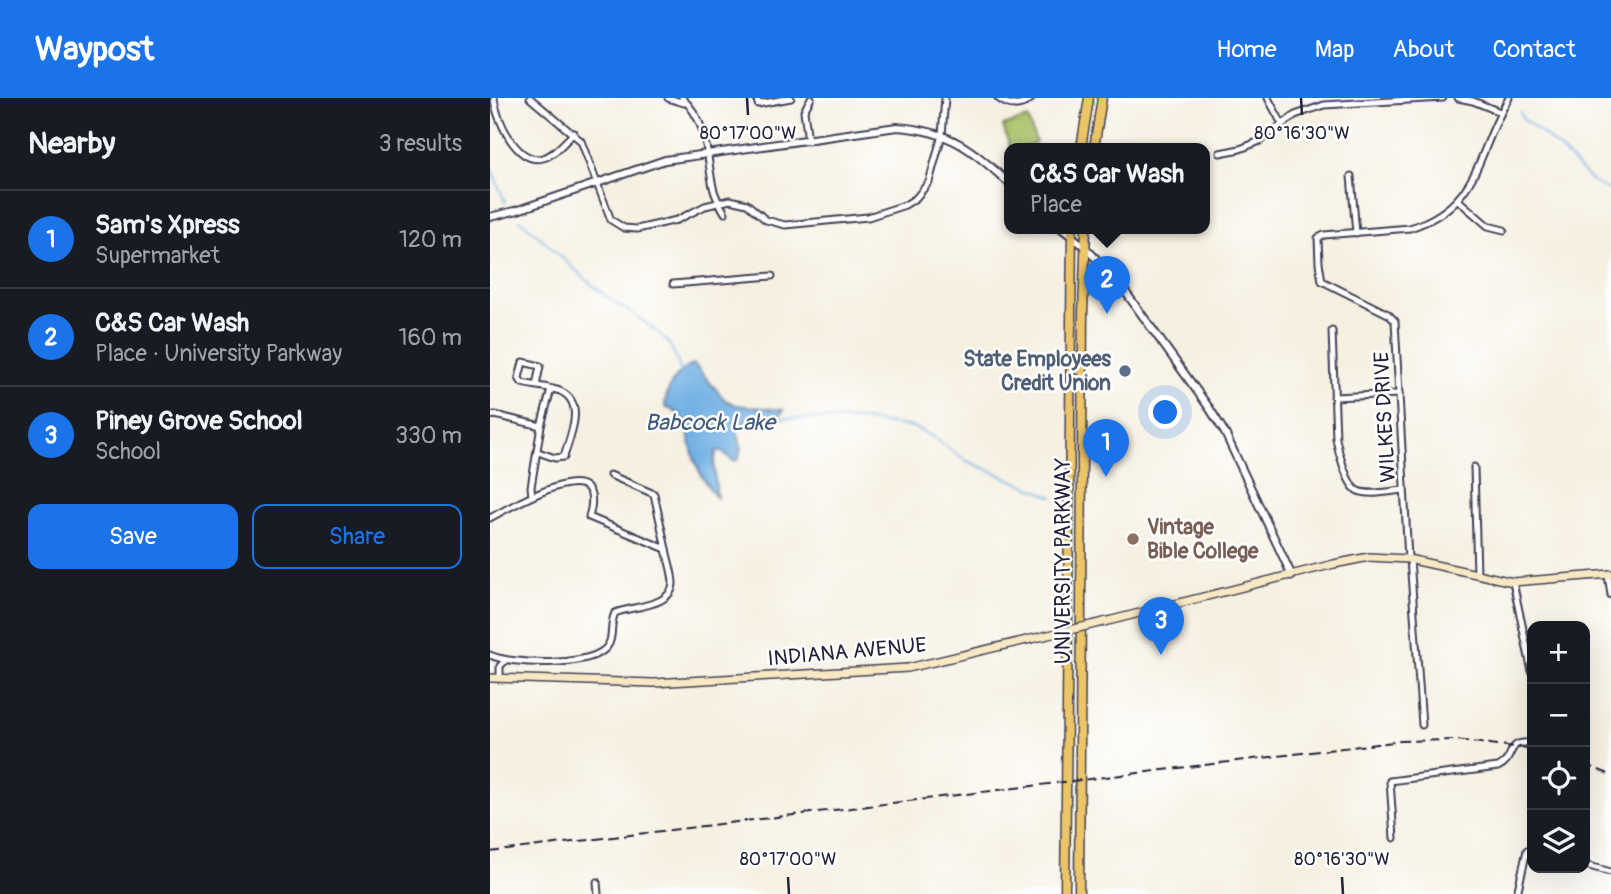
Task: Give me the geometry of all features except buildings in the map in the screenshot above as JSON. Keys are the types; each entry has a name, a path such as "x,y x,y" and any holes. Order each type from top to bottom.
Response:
{"main road":[{"path":"1083,143 1089,98"},
{"path":"1095,143 1102,98"},
{"name":"UNIVERSITY PARKWAY","path":"1065,894 1072,234"},
{"name":"UNIVERSITY PARKWAY","path":"1079,894 1085,234"},
{"name":"INDIANA AVENUE","path":"490,678 501,674 642,684 908,668 1360,558 1409,559 1514,582 1610,575"}],"street":[{"path":"494,98 502,123 516,147 527,157 536,159 549,156 574,133"},
{"path":"530,98 574,133 585,148 611,220 631,229 677,220 705,206 730,200 743,202 766,220 785,225 877,215 912,201 930,180 942,135 942,99"},
{"path":"668,98 687,103"},
{"path":"682,98 701,126 709,152 713,185 724,214"},
{"path":"757,98 758,104 791,98"},
{"path":"808,141 804,111 811,98"},
{"path":"998,98 1007,105 1018,106 1032,98"},
{"path":"1268,98 1282,124"},
{"path":"1220,153 1260,141 1295,115 1324,105 1443,98"},
{"path":"1458,98 1500,112"},
{"path":"1351,176 1356,233 1390,231 1424,223 1458,200 1478,170 1500,112 1509,98"},
{"path":"490,218 665,160 897,127 942,135 969,149 1004,179"},
{"path":"1458,200 1488,226 1504,230"},
{"name":"WILKES DRIVE","path":"1356,233 1324,234 1318,238 1318,263 1322,281 1388,314 1395,321 1422,725"},
{"path":"1073,234 1119,283 1225,433 1292,576"},
{"path":"673,284 772,276"},
{"path":"1332,331 1339,452 1352,485 1358,491 1405,490"},
{"path":"536,386 540,366 523,362 519,378 522,383 559,391 569,397 575,409 564,457 555,458 538,452"},
{"path":"532,496 531,487 541,426 551,389"},
{"path":"1334,397 1399,394"},
{"path":"490,416 541,426"},
{"path":"1474,467 1477,574"},
{"path":"490,654 505,660 556,663 603,651 611,639 615,613 658,601 670,592 673,580 654,494 610,475"},
{"path":"491,516 550,487 571,483 581,485 591,496 589,517 666,550"},
{"path":"1610,575 1611,595"},
{"path":"1514,582 1527,647"},
{"path":"501,674 500,666 505,660"},
{"path":"1394,838 1390,781 1498,767 1505,764 1514,745 1527,743"},
{"path":"1517,894 1527,861"},
{"path":"1590,866 1611,872"},
{"path":"597,882 598,894"}],"green space":[{"path":"1028,118 1036,143 1008,143 1003,126"}],"water":[{"name":"Babcock Lake","path":"694,364 725,400 736,405 784,410 775,419 738,424 741,448 738,460 733,461 721,451 716,451 714,468 717,498 696,464 680,416 665,407 673,381 682,371"}],"waterway":[{"path":"1520,112 1523,119 1557,146 1592,181 1611,190"},
{"path":"490,166 505,202"},
{"path":"520,220 580,275 659,333 672,348 682,374"},
{"path":"779,418 862,420 913,427 933,437 967,461 1053,497"}],"railway":[{"path":"490,852 1401,741 1455,740 1527,748"},
{"path":"1590,766 1611,775"}],"place":[{"name":"C&S Car Wash","path":"1107,314"},
{"name":"State Employees Credit Union","path":"1125,371"},
{"name":"Sam's Xpress","path":"1106,477"},
{"name":"Vintage Bible College","path":"1133,539"},
{"name":"Piney Grove School","path":"1161,655"}]}
